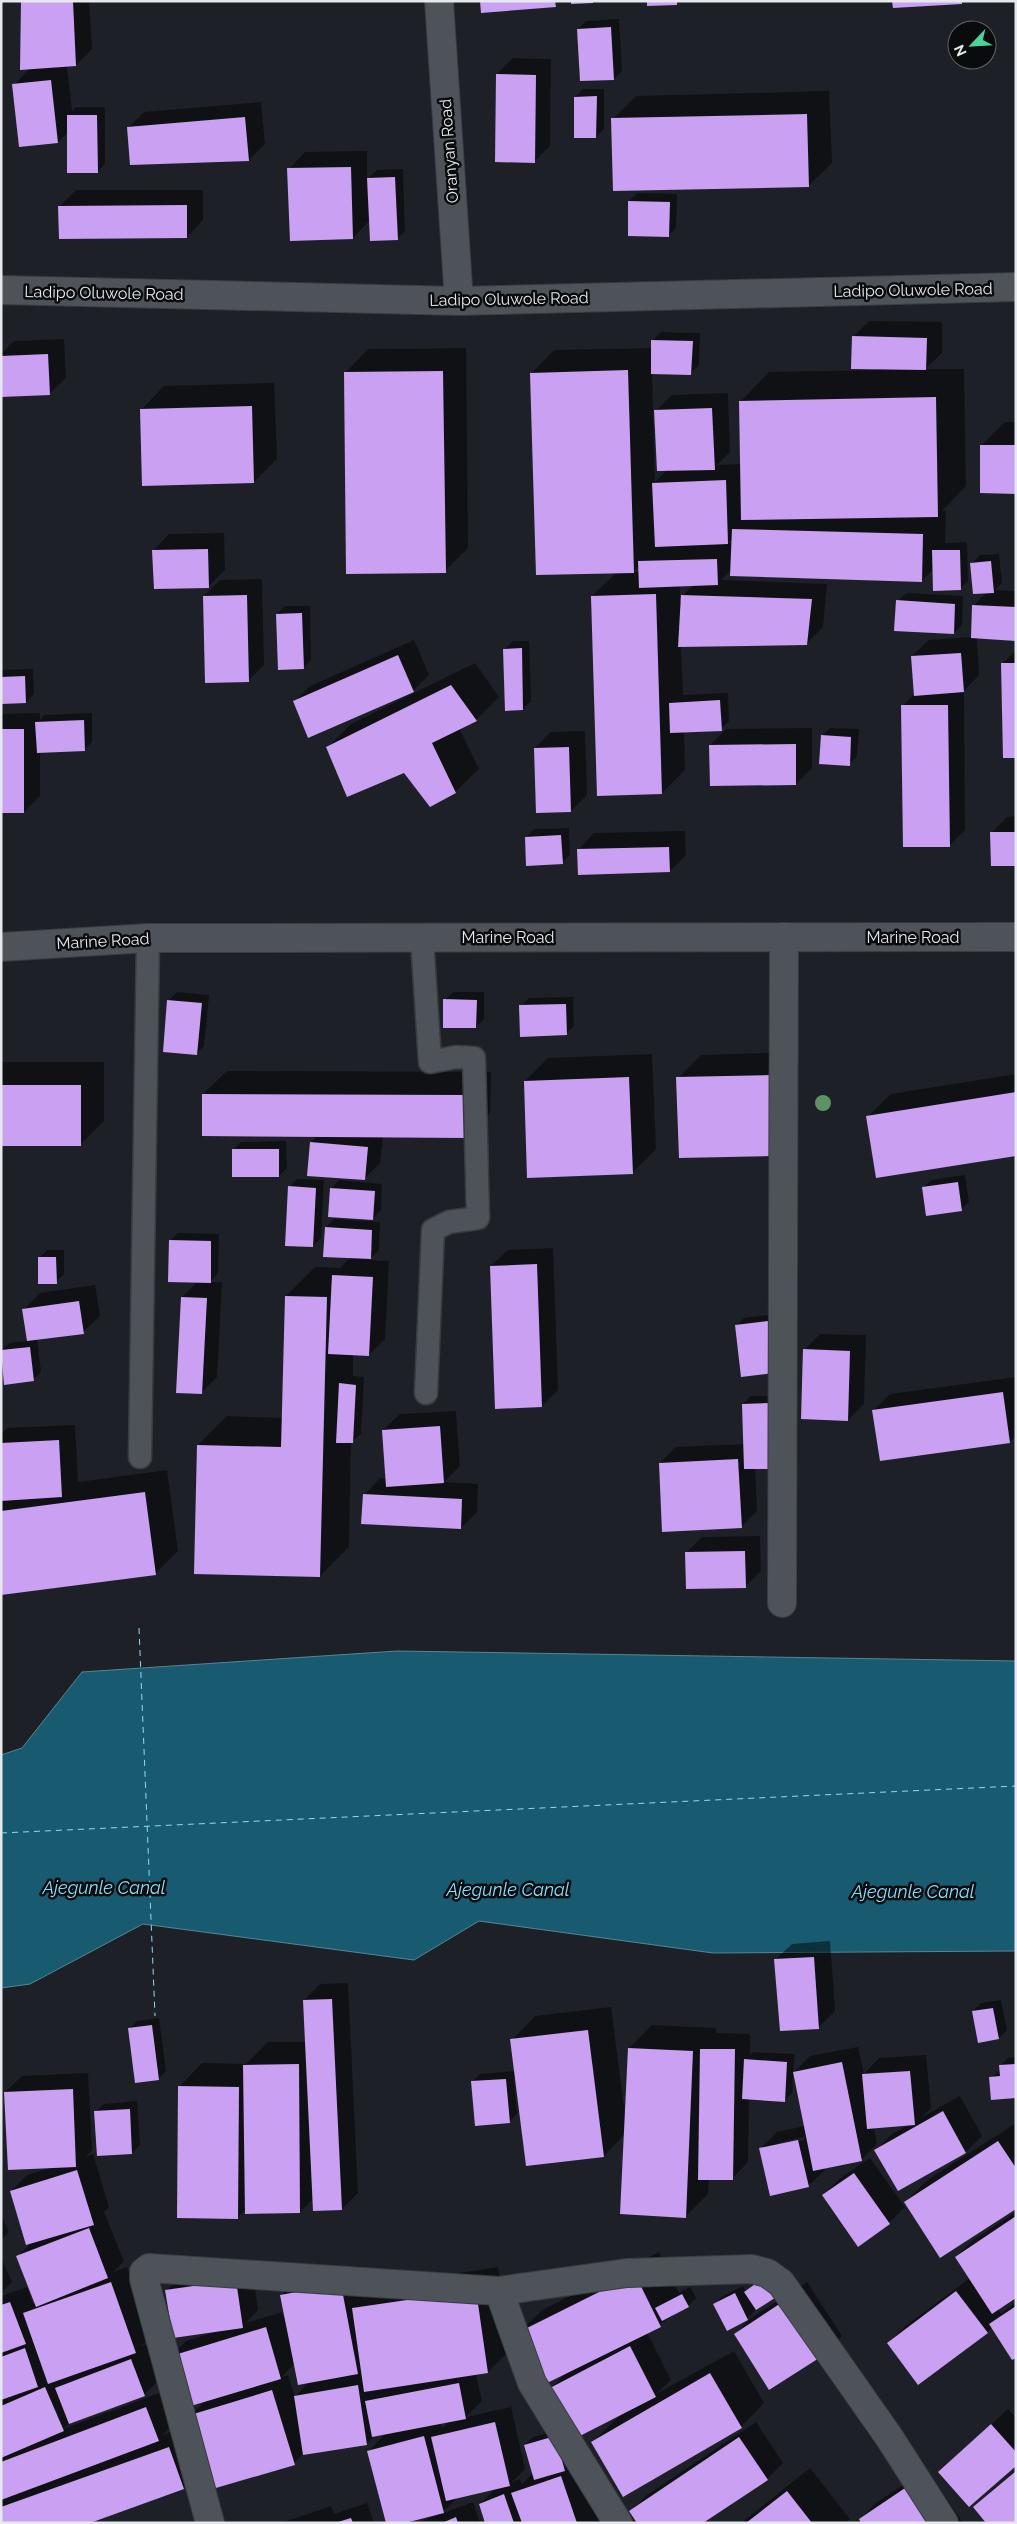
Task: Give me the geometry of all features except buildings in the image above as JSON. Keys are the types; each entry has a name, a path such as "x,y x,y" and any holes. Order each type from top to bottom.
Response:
{"street":[{"name":"Oranyan Road","path":"439,1 459,301"},
{"name":"Ladipo Oluwole Road","path":"1,290 459,301 1016,287"},
{"path":"782,1603 784,937"},
{"name":"Marine Road","path":"1,947 148,938 1016,937"},
{"path":"210,2523 144,2279 144,2272 149,2268 499,2291 627,2273 752,2269 767,2273 781,2283 889,2437 944,2523"},
{"path":"499,2291 532,2383 618,2523"}],"lane":[{"path":"140,1456 148,938"},
{"path":"422,938 430,1062 456,1057 474,1058 478,1169 478,1218 449,1222 434,1230 426,1393"}],"water":[{"name":"Ajegunle Canal","path":"397,1651 1016,1661 1016,1951 713,1953 479,1921 414,1960 143,1924 30,1984 1,1988 1,1755 22,1748 82,1672"}],"ferry route":[{"path":"139,1628 155,2016"},
{"path":"1,1833 1016,1786"}]}
